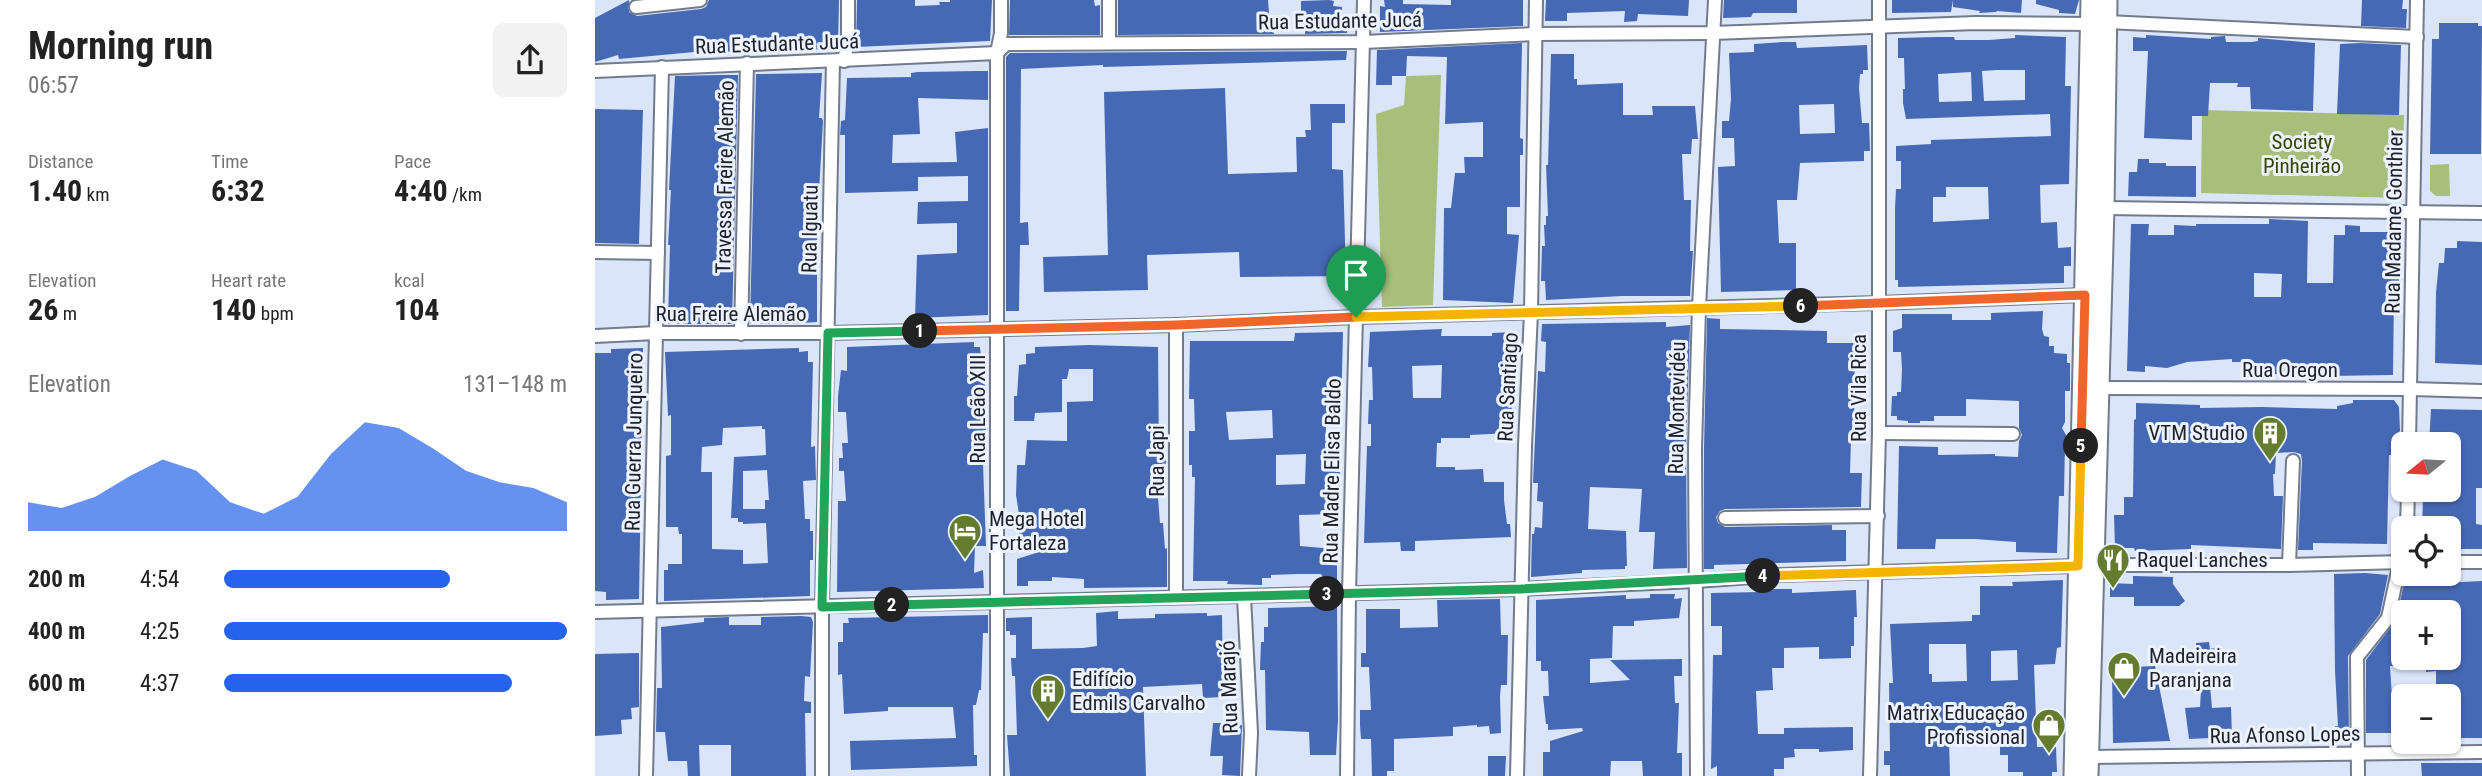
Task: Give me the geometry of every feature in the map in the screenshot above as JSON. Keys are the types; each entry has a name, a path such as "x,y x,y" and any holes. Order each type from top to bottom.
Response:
{"main road":[{"path":"2074,776 2098,388 2104,208 2099,23 2091,0"},
{"path":"2089,766 2085,295 2099,23 2107,0"}],"street":[{"path":"636,7 700,0"},
{"name":"Rua Iguatu","path":"822,776 822,607 828,333 838,61 848,41 848,0"},
{"name":"Rua Leão XIII","path":"997,776 997,53 1002,33 1001,0"},
{"path":"1108,0 1109,43"},
{"name":"Rua Madre Elisa Baldo","path":"1347,776 1364,0"},
{"name":"Rua Santiago","path":"1517,776 1531,312 1536,0"},
{"name":"Rua Montevidéu","path":"1697,776 1694,516 1699,307 1714,0"},
{"name":"Rua Vila Rica","path":"1870,776 1879,433 1879,0"},
{"name":"Rua Madame Gonthier","path":"2409,432 2417,0"},
{"name":"Rua Estudante Jucá","path":"595,71 997,53 1006,44 1363,42 1537,34 1713,33 1976,23 2099,23 2417,37"},
{"name":"Travessa Freire Alemão","path":"741,334 747,63"},
{"name":"Rua Guerra Junqueiro","path":"646,776 662,67"},
{"path":"2104,208 2482,213"},
{"path":"595,252 658,253"},
{"name":"Rua Freire Alemão","path":"595,336 1176,325 2085,295"},
{"name":"Rua Japi","path":"1176,325 1176,597"},
{"name":"Rua Oregon","path":"2098,388 2410,388 2482,391"},
{"path":"1879,433 2013,434"},
{"path":"2289,565 2293,461"},
{"path":"1725,518 1878,516"},
{"path":"595,612 1521,589 1781,575 2086,566 2391,562"},
{"path":"2461,562 2482,562"},
{"path":"2358,776 2357,657 2388,618 2395,586"},
{"name":"Rua Marajó","path":"1244,597 1251,733 1249,776"},
{"name":"Rua Afonso Lopes","path":"2089,766 2358,752 2482,752"}],"green space":[{"path":"1441,75 1433,305 1382,307 1376,114 1404,105 1406,76"},
{"name":"Society Pinheirão","path":"2202,110 2404,115 2402,198 2201,193"},
{"path":"2449,164 2450,196 2436,196 2430,191 2430,165"}],"building":[{"path":"629,0 629,12 637,16 701,9 706,7 709,0 839,0 838,46 829,46 829,49 716,50 619,59 618,55 595,62 595,18"},
{"path":"857,0 915,0 915,6 940,5 939,2 950,0 992,0 990,41 856,47"},
{"path":"1010,0 1094,0 1095,6 1100,5 1100,35 1009,35"},
{"path":"1118,0 1268,0 1270,26 1274,26 1274,34 1118,35"},
{"path":"1384,0 1403,0 1403,4 1451,5 1451,0 1523,0 1523,26 1380,32 1380,6 1385,7"},
{"path":"1546,0 1689,0 1688,16 1638,14 1637,21 1624,22 1625,11 1567,13 1567,21 1545,21"},
{"path":"1724,0 1797,0 1797,13 1753,13 1751,17 1723,18"},
{"path":"1892,0 1953,0 1951,12 1892,13"},
{"path":"1953,0 2022,0 2021,13 1979,13 1980,11 1953,7"},
{"path":"2036,0 2079,0 2075,14 2059,13 2059,10 2036,4"},
{"path":"2362,0 2403,0 2402,9 2407,9 2406,28 2361,26"},
{"path":"1301,1 1334,1 1333,6 1342,7 1341,26 1347,26 1347,33 1305,34 1306,15 1301,15"},
{"path":"2439,23 2478,23 2478,26 2482,26 2481,154 2430,154 2432,39 2439,39"},
{"path":"2015,35 2066,37 2065,86 2071,86 2069,184 2040,185 2041,223 2057,222 2058,248 2071,247 2071,266 2064,266 2064,283 1898,287 1898,280 1895,280 1895,209 1896,189 1901,189 1901,161 1896,161 1896,146 1931,144 1931,140 2051,136 2050,114 1906,119 1903,103 1904,58 1898,58 1898,38 2015,38","holes":["2025,70 2025,100 1984,101 1982,71","1971,72 1972,101 1939,102 1938,74","1946,187 1988,187 1989,219 1933,222 1933,197 1946,197"]},
{"path":"2146,35 2211,39 2225,36 2226,42 2252,42 2258,41 2258,38 2315,43 2313,111 2251,109 2250,87 2237,87 2238,83 2210,83 2208,116 2192,116 2192,140 2144,138 2148,51 2133,51 2133,37 2146,38"},
{"path":"1796,42 1797,48 1867,45 1868,70 1863,70 1863,74 1860,74 1859,88 1862,123 1869,123 1870,151 1864,151 1864,161 1800,163 1797,200 1777,200 1779,243 1796,243 1796,290 1721,292 1718,167 1735,166 1734,138 1722,138 1722,121 1729,121 1731,99 1729,53 1754,52 1754,44","holes":["1834,104 1835,133 1800,134 1799,105"]},
{"path":"1522,43 1520,138 1523,139 1523,155 1520,155 1520,207 1507,207 1507,234 1519,235 1513,303 1443,300 1444,208 1451,208 1455,173 1465,173 1464,157 1483,157 1483,122 1445,124 1447,57 1407,56 1406,76 1392,76 1392,85 1376,85 1377,50"},
{"path":"2340,44 2401,45 2399,115 2337,114"},
{"path":"1347,51 1346,60 1021,69 1020,223 1028,222 1029,245 1020,245 1019,311 1006,311 1006,57 1010,53"},
{"path":"1551,54 1574,54 1574,79 1577,79 1577,85 1623,83 1623,115 1653,115 1652,106 1695,106 1698,139 1692,139 1691,154 1682,154 1684,200 1691,200 1690,251 1693,251 1690,296 1546,300 1545,281 1541,281 1542,246 1545,246 1544,225 1548,216 1546,165"},
{"path":"988,71 988,100 918,98 920,134 893,135 892,163 957,162 955,132 988,128 988,315 915,318 917,255 957,253 957,223 917,224 918,202 968,201 968,176 918,177 918,191 845,193 845,135 840,135 841,121 845,120 847,78 911,77 911,73 918,72"},
{"path":"822,73 817,322 750,323 756,74"},
{"path":"738,75 732,324 668,324 669,190 675,76"},
{"path":"1225,88 1228,174 1297,172 1296,137 1306,137 1305,130 1311,130 1310,104 1345,104 1345,123 1332,123 1332,169 1343,170 1346,276 1240,277 1239,252 1147,255 1148,290 1044,292 1043,257 1108,255 1104,92"},
{"path":"595,109 643,110 639,244 595,243"},
{"path":"2138,159 2149,159 2149,163 2166,163 2166,166 2196,166 2196,197 2128,196 2129,172 2137,172"},
{"path":"2269,219 2308,221 2307,283 2333,283 2334,235 2345,235 2345,225 2360,226 2360,232 2394,232 2394,271 2399,271 2399,291 2394,291 2393,375 2245,373 2245,362 2232,362 2232,359 2187,362 2167,368 2145,366 2145,372 2127,371 2131,224 2149,224 2148,235 2174,235 2174,225 2269,224","holes":["2254,273 2282,274 2281,297 2254,297"]},
{"path":"2457,241 2482,242 2482,365 2435,363 2439,263 2444,263 2445,248 2457,248"},
{"path":"2043,311 2042,329 2044,336 2049,337 2049,346 2054,346 2054,353 2067,354 2067,363 2070,363 2070,391 2065,391 2065,422 2062,428 2069,440 2065,442 2064,496 2059,496 2057,553 2016,552 2016,542 1975,539 1936,539 1935,549 1897,549 1899,446 1938,447 1938,455 1995,454 2018,457 2022,435 2019,428 2019,401 1966,399 1966,416 1934,416 1934,421 1920,423 1908,423 1897,420 1897,416 1891,416 1892,396 1901,392 1901,352 1893,352 1893,331 1902,328 1902,314 1952,314 1952,320 1991,320 1991,313"},
{"path":"1707,318 1720,319 1720,329 1827,331 1827,343 1855,343 1854,424 1859,424 1858,439 1851,439 1850,473 1862,473 1861,507 1725,509 1716,517 1718,523 1725,527 1832,525 1832,530 1846,530 1846,561 1714,565 1714,569 1704,569"},
{"path":"1666,322 1666,327 1690,325 1686,448 1687,568 1653,569 1655,532 1639,532 1642,489 1590,487 1588,529 1626,531 1627,566 1625,569 1582,570 1582,573 1531,577 1532,534 1535,527 1542,528 1543,502 1537,501 1538,483 1533,483 1538,371 1545,372 1546,342 1541,341 1542,324"},
{"path":"1442,329 1441,336 1492,336 1492,333 1514,332 1511,433 1441,438 1441,443 1437,443 1436,467 1455,467 1455,470 1483,469 1484,482 1504,482 1507,524 1510,524 1511,537 1415,541 1415,551 1401,551 1400,542 1364,543 1367,446 1371,446 1369,400 1373,400 1372,367 1368,367 1370,332","holes":["1442,365 1441,398 1413,398 1412,366"]},
{"path":"1343,332 1341,415 1327,415 1325,441 1334,440 1335,472 1340,472 1339,498 1334,498 1335,514 1299,515 1300,546 1334,549 1337,579 1324,579 1321,574 1297,574 1271,575 1271,578 1262,578 1262,585 1193,581 1195,477 1192,477 1192,465 1189,465 1189,431 1195,431 1194,399 1189,399 1190,341 1294,341 1295,333","holes":["1272,410 1273,438 1229,440 1226,412","1306,454 1305,484 1276,485 1276,455"]},
{"path":"974,342 974,347 980,347 981,357 984,356 986,436 982,436 986,546 975,546 974,573 983,570 984,588 837,592 838,501 846,501 844,471 839,471 839,458 843,458 842,443 848,443 846,412 838,412 838,396 841,370 847,371 847,347"},
{"path":"1035,347 1158,347 1159,457 1166,457 1165,497 1158,497 1160,523 1163,523 1165,549 1167,548 1167,587 1084,588 1084,579 1052,577 1052,581 1028,581 1028,586 1017,586 1017,559 1058,546 1019,546 1017,465 1025,465 1027,440 1067,441 1067,402 1093,401 1093,369 1069,369 1067,379 1062,379 1062,412 1035,413 1034,421 1014,421 1014,396 1017,396 1019,365 1026,364 1026,354 1035,353"},
{"path":"643,348 639,599 606,600 606,592 595,591 595,353 611,353 611,349"},
{"path":"799,348 799,352 808,351 808,362 813,362 811,447 815,446 816,480 803,481 805,519 810,519 810,531 813,531 810,596 664,601 664,570 668,570 668,564 682,564 682,534 679,534 678,527 666,527 666,456 671,455 671,415 668,416 665,352","holes":["762,426 762,429 765,429 766,455 734,457 731,518 738,518 738,522 743,524 766,523 768,563 743,564 743,550 712,549 712,472 701,472 702,447 722,445 723,428","767,470 769,500 765,500 765,509 743,509 743,471"]},
{"path":"2353,400 2394,400 2399,407 2400,431 2391,432 2387,544 2313,543 2313,550 2298,550 2302,461 2301,454 2293,452 2276,453 2273,474 2274,496 2283,496 2281,549 2191,545 2191,549 2135,551 2134,548 2115,548 2114,515 2124,515 2124,497 2133,497 2136,403 2200,405 2200,408 2337,409 2337,406 2353,403"},
{"path":"2431,409 2482,410 2482,488 2476,488 2476,524 2482,525 2482,549 2461,549 2461,516 2422,516 2423,502 2461,502 2461,432 2430,432"},
{"path":"2334,574 2388,575 2380,614 2348,656 2349,737 2336,738 2335,726 2338,726"},
{"path":"2133,576 2173,577 2173,584 2185,601 2179,606 2134,606 2134,597 2110,597 2110,583 2133,584"},
{"path":"2063,580 2061,647 2057,648 2055,664 2034,665 2037,747 2056,747 2057,772 2052,772 2052,776 2023,776 2023,772 2008,772 2008,755 2000,755 2000,737 1949,738 1950,776 1890,776 1890,765 1884,765 1884,751 1890,751 1889,683 1893,683 1890,624 1972,621 1972,615 1980,615 1980,586 2013,586 2012,582","holes":["1929,644 1966,644 1967,681 1932,682 1932,674 1929,674","2017,650 2018,680 1991,681 1991,651"]},
{"path":"2482,581 2482,738 2461,738 2461,684 2436,684 2436,671 2426,672 2426,670 2461,670 2461,600 2400,600 2403,586 2461,586 2461,582"},
{"path":"1792,589 1792,593 1856,590 1854,646 1851,646 1851,658 1819,659 1819,647 1784,648 1784,668 1772,668 1773,690 1756,691 1758,734 1784,734 1784,728 1853,727 1853,750 1819,752 1819,749 1794,749 1795,757 1784,758 1784,769 1774,769 1774,776 1717,776 1717,766 1711,769 1713,655 1722,655 1722,626 1711,626 1711,593"},
{"path":"1650,594 1675,594 1674,599 1682,598 1679,618 1634,621 1634,626 1613,626 1612,658 1590,659 1590,683 1630,680 1610,660 1682,659 1682,676 1674,676 1675,703 1679,703 1677,753 1682,753 1682,776 1643,776 1642,761 1611,761 1610,776 1543,776 1543,752 1550,752 1550,741 1583,731 1582,728 1548,730 1543,696 1549,696 1548,671 1541,671 1541,661 1536,661 1536,600 1626,595 1626,599 1650,598"},
{"path":"1500,599 1501,635 1508,635 1507,685 1501,685 1500,696 1501,733 1490,734 1489,726 1477,725 1453,727 1453,736 1394,739 1394,771 1387,771 1387,776 1372,776 1371,739 1361,739 1360,725 1360,710 1371,710 1369,667 1361,667 1361,653 1366,653 1366,609 1400,609 1400,628 1438,627 1437,600"},
{"path":"1337,606 1336,755 1310,755 1309,732 1266,730 1265,670 1260,670 1261,642 1264,642 1264,627 1268,627 1268,608"},
{"path":"1118,611 1118,619 1155,618 1155,614 1222,615 1223,697 1203,698 1202,684 1143,687 1146,776 1010,776 1007,735 1017,735 1015,676 1012,676 1011,658 1016,658 1016,635 1010,635 1010,631 1006,631 1006,618 1032,617 1032,649 1083,648 1097,646 1096,613"},
{"path":"988,615 988,633 983,633 981,690 976,705 973,705 974,755 977,755 977,766 851,770 850,741 956,738 953,707 888,707 888,711 844,714 842,674 838,675 838,642 843,642 843,623 849,623 848,618"},
{"path":"729,617 729,625 761,625 761,617 811,617 813,622 810,677 805,676 804,701 811,702 811,713 805,713 806,776 731,776 731,745 699,745 700,776 688,776 687,761 668,761 665,732 656,732 657,688 662,688 661,627 704,622 704,618"},
{"path":"2391,627 2391,733 2366,733 2366,660"},
{"path":"2209,642 2210,649 2215,648 2216,660 2197,662 2196,643"},
{"path":"639,653 639,707 631,708 632,719 621,720 622,734 595,736 595,654"},
{"path":"2155,666 2170,741 2113,743 2112,668"},
{"path":"2202,674 2209,674 2212,708 2231,707 2232,737 2189,739 2185,708 2200,707"},
{"path":"1225,716 1237,716 1237,725 1242,725 1240,776 1222,775 1223,756 1210,756 1213,723 1224,723"},
{"path":"1488,756 1506,756 1505,776 1488,776"},
{"path":"2421,763 2482,763 2482,776 2422,776"}],"place":[{"name":"VTM Studio","path":"2270,463"},
{"name":"Mega Hotel Fortaleza","path":"965,561"},
{"name":"Raquel Lanches","path":"2113,590"},
{"name":"Madeireira Paranjana","path":"2124,698"},
{"name":"Edifício Edmils Carvalho","path":"1048,721"},
{"name":"Matrix Educação Profissional","path":"2049,755"}],"route":[{"path":"2085,295 2078,566 1781,575 1521,589 822,607 828,333 1176,325 1356,317 2085,295"}]}
